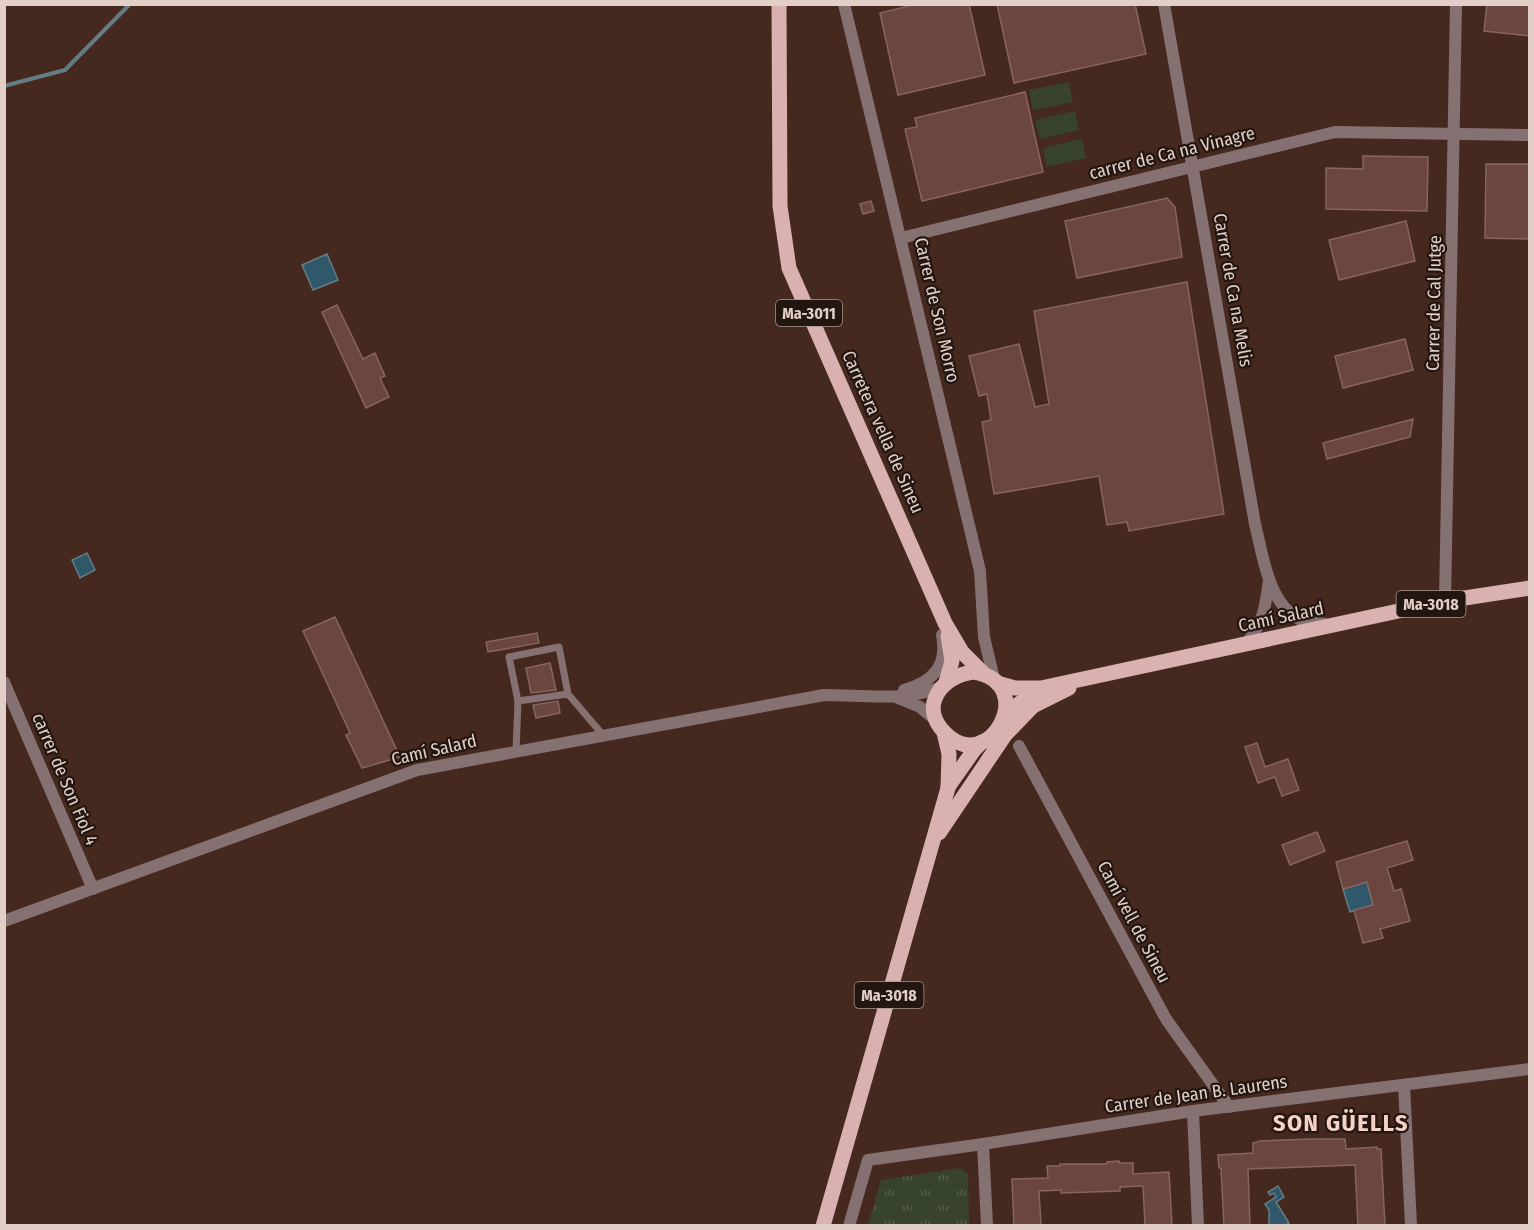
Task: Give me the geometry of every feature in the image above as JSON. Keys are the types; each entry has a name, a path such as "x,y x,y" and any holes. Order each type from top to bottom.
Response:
{"main road":[{"name":"Carretera vella de Sineu","path":"779,4 780,206 789,268 945,623 962,652 991,678"},
{"name":"Camí Salard","path":"991,678 1015,688 1041,688 1445,601 1530,588"},
{"name":"Carretera vella de Sineu","path":"943,685 951,669 952,652 945,623"},
{"name":"Ma-3018","path":"823,1226 948,788 949,754 934,706 943,685 963,673 991,678"},
{"path":"931,846 988,758 1019,719 1033,706 1095,676"},
{"path":"991,678 1005,697 1006,713"},
{"name":"Camí Salard","path":"1006,713 1041,688"},
{"name":"Ma-3018","path":"948,788 974,750 999,729 1006,713"},
{"path":"940,726 957,741 965,744 982,742"}],"street":[{"name":"Carrer de Son Morro","path":"844,4 981,572 984,637 991,678"},
{"name":"Carrer de Ca na Melis","path":"1164,4 1256,524 1269,580 1287,611 1303,621 1334,626"},
{"name":"Carrer de Cal Jutge","path":"1445,601 1456,4"},
{"name":"carrer de Ca na Vinagre","path":"901,238 1335,132 1455,134"},
{"path":"1455,134 1530,135"},
{"name":"Carrer de Ca na Melis","path":"1246,644 1265,614 1269,580"},
{"path":"874,696 924,683 936,672 942,661 943,642 936,601"},
{"name":"carrer de Son Fiol 4","path":"4,682 93,889"},
{"name":"Camí Salard","path":"4,921 417,770 824,695 891,696 922,693 943,685"},
{"name":"Camí Salard","path":"891,696 920,707 940,726"},
{"name":"Camí vell de Sineu","path":"1019,746 1166,1019 1229,1107"},
{"name":"Carrer de Jean B. Laurens","path":"849,1226 868,1160 1193,1111 1530,1069"},
{"path":"1404,1085 1411,1226"},
{"path":"1193,1111 1198,1226"},
{"path":"983,1144 987,1226"}],"lane":[{"path":"516,752 518,701 509,657 559,647 568,694 603,735"},
{"path":"518,701 568,694"}],"green space":[{"path":"1069,82 1073,102 1033,110 1029,90"},
{"path":"1075,111 1079,130 1040,139 1035,120"},
{"path":"1082,139 1086,158 1047,167 1043,148"},
{"path":"960,1168 968,1174 969,1225 868,1225 881,1180"}],"water":[{"path":"327,254 338,280 313,290 302,265"},
{"path":"87,553 95,570 80,578 72,560"},
{"path":"1367,882 1373,905 1350,912 1343,889"},
{"path":"1278,1186 1284,1197 1276,1202 1289,1223 1269,1225 1269,1210 1265,1204 1276,1197 1274,1193 1270,1195 1268,1192"}],"building":[{"path":"917,4 969,4 985,75 898,95 880,13"},
{"path":"997,4 1135,4 1146,54 1014,83"},
{"path":"1487,4 1530,4 1530,36 1484,31"},
{"path":"1025,92 1043,172 922,201 905,129 917,127 915,118"},
{"path":"1363,156 1428,157 1427,211 1326,209 1326,168 1363,169"},
{"path":"1486,164 1530,164 1530,239 1485,238"},
{"path":"1167,198 1175,207 1182,257 1077,278 1065,221"},
{"path":"871,201 874,211 863,214 860,204"},
{"path":"1406,221 1415,261 1339,280 1329,240"},
{"path":"1187,282 1224,514 1129,531 1127,522 1107,525 1099,476 994,494 982,422 991,420 987,394 979,396 969,356 1019,344 1035,407 1049,404 1034,311"},
{"path":"337,305 363,359 375,353 385,376 380,378 389,397 366,408 322,312"},
{"path":"1405,339 1413,370 1343,388 1335,356"},
{"path":"1413,419 1410,437 1327,459 1323,443"},
{"path":"335,617 400,757 362,768 346,735 350,733 303,631"},
{"path":"537,633 539,643 488,652 486,642"},
{"path":"550,663 556,690 531,693 526,668"},
{"path":"558,701 560,713 536,718 533,705"},
{"path":"1257,743 1265,767 1288,759 1299,790 1282,796 1275,777 1258,783 1245,747"},
{"path":"1317,832 1325,851 1290,865 1282,845"},
{"path":"1407,841 1413,860 1387,868 1394,891 1401,889 1410,921 1380,929 1383,938 1363,943 1354,910 1373,905 1367,882 1343,889 1336,862"},
{"path":"1345,1139 1346,1149 1377,1147 1381,1149 1385,1226 1358,1226 1355,1165 1248,1169 1250,1226 1224,1226 1221,1168 1219,1168 1218,1155 1253,1153 1253,1143 1260,1141"},
{"path":"1119,1161 1119,1163 1133,1163 1133,1174 1169,1172 1172,1226 1145,1226 1143,1186 1120,1187 1120,1191 1061,1193 1061,1190 1039,1191 1041,1226 1014,1226 1012,1179 1048,1178 1047,1166 1107,1164 1107,1162"}],"waterway":[{"path":"4,86 65,70 130,4"}],"district":[{"name":"SON GÜELLS","path":"1341,1123"}]}
